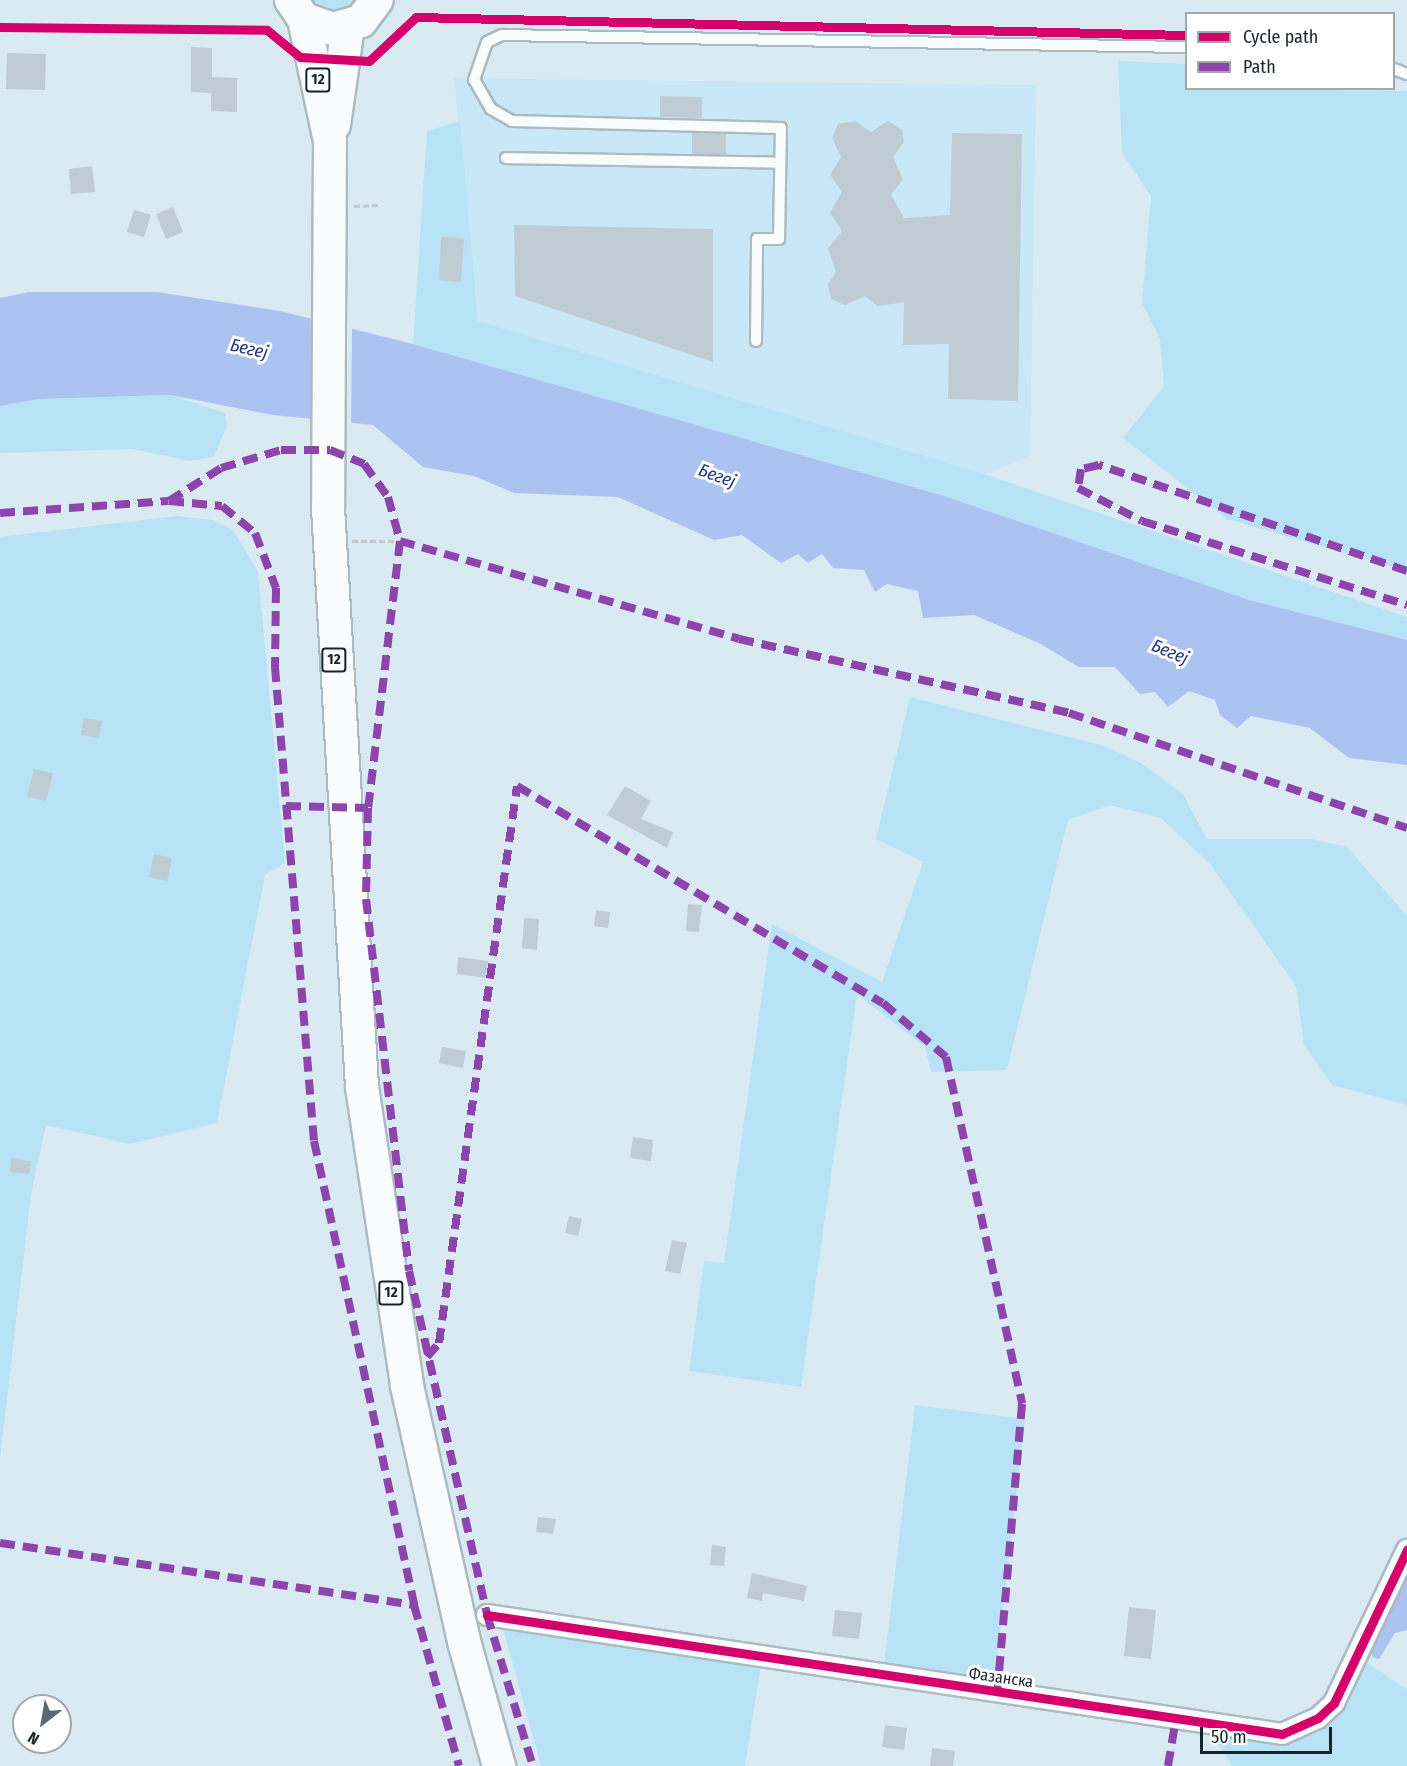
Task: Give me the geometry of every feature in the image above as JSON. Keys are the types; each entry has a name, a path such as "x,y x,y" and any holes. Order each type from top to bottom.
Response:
{"main road":[{"path":"348,27 377,0"},
{"name":"12","path":"288,5 333,29 348,27 330,141 332,243 328,508 350,954 378,1219 438,1534 499,1766"},
{"name":"12","path":"288,5 330,141"}],"street":[{"name":"Фазанска","path":"487,1615 1282,1734 1318,1718 1334,1703 1407,1550"}],"lane":[{"path":"756,340 757,239 779,239 781,128 512,121 483,99 474,80 477,60 487,42 502,35 1185,47"},
{"path":"506,158 780,163"}],"path":[{"path":"332,207 381,205"},
{"path":"330,542 400,541"}],"shaded area":[{"path":"311,0 360,0 338,12"},
{"path":"1118,61 1185,64 1185,90 1407,91 1407,571 1227,519 1123,438 1164,386 1160,339 1142,303 1151,196 1122,153"},
{"path":"454,78 1036,85 1030,457 984,474 477,321"},
{"path":"460,121 478,321 984,474 1407,617 1407,640 1249,600 413,344 427,131"},
{"path":"170,395 225,413 227,426 214,457 190,461 132,449 0,453 0,406 39,399"},
{"path":"177,516 213,520 233,530 258,571 285,863 265,875 217,1123 130,1144 46,1125 31,1194 0,1459 0,537"},
{"path":"910,697 1101,745 1141,763 1183,794 1207,839 1311,839 1347,847 1407,916 1407,1105 1332,1085 1304,1045 1296,986 1210,864 1161,818 1110,805 1068,820 1007,1070 931,1072 925,1047 857,994 801,1387 689,1371 704,1261 724,1263 772,924 882,982 923,862 876,839"},
{"path":"915,1405 1025,1419 994,1686 884,1665"},
{"path":"502,1625 761,1666 745,1766 541,1766"},
{"path":"1366,1662 1407,1689 1407,1766 1232,1766 1213,1737 1271,1740 1323,1720"}],"water":[{"name":"Бегеј","path":"29,292 157,292 280,311 413,344 944,496 1249,600 1407,640 1407,765 1349,758 1310,728 1251,716 1237,728 1220,715 1215,700 1189,691 1168,707 1155,692 1140,694 1115,667 1079,667 1041,644 974,615 923,618 918,591 887,584 875,592 864,570 833,568 822,554 808,563 798,554 781,563 742,535 714,540 618,497 514,493 474,476 423,467 373,425 273,415 170,395 39,399 0,406 0,298"},
{"path":"1407,1572 1407,1630 1395,1633 1379,1659 1372,1657 1372,1630"}],"pier":[{"path":"320,318 352,326 351,426 319,423"}],"building":[{"path":"191,47 212,48 212,77 237,78 237,112 211,111 211,93 191,92"},
{"path":"7,53 46,54 45,90 6,89"},
{"path":"660,96 702,97 702,118 660,117"},
{"path":"855,121 871,132 888,121 902,130 904,142 893,157 903,179 891,195 904,218 950,215 952,133 1022,134 1018,401 948,399 949,344 903,345 904,302 878,306 865,296 845,305 831,299 828,284 836,272 828,248 842,231 830,213 842,192 830,175 841,157 832,138 838,124"},
{"path":"692,133 726,134 726,154 692,154"},
{"path":"92,166 95,192 71,194 69,169"},
{"path":"173,207 183,232 166,239 156,214"},
{"path":"134,210 151,215 144,237 127,232"},
{"path":"514,225 713,229 713,362 515,296"},
{"path":"441,237 464,238 461,282 439,280"},
{"path":"84,718 102,721 99,738 81,735"},
{"path":"34,769 53,773 46,801 27,796"},
{"path":"625,786 651,801 641,819 673,832 667,848 607,815"},
{"path":"154,854 172,858 167,881 149,877"},
{"path":"688,904 702,905 699,932 686,931"},
{"path":"596,910 610,912 608,928 594,926"},
{"path":"524,918 539,919 537,950 522,948"},
{"path":"458,957 488,961 486,978 457,974"},
{"path":"442,1047 466,1051 463,1068 439,1063"},
{"path":"633,1137 653,1140 651,1161 630,1158"},
{"path":"11,1158 31,1161 29,1174 10,1172"},
{"path":"569,1216 582,1219 578,1236 565,1233"},
{"path":"672,1240 687,1243 680,1274 665,1271"},
{"path":"538,1517 556,1519 553,1534 536,1532"},
{"path":"712,1545 726,1547 724,1566 710,1565"},
{"path":"752,1573 807,1586 804,1601 763,1593 762,1601 747,1598"},
{"path":"1129,1607 1156,1610 1151,1659 1124,1656"},
{"path":"835,1610 862,1613 859,1639 832,1636"},
{"path":"885,1725 907,1728 904,1750 882,1747"},
{"path":"932,1748 955,1751 953,1766 930,1766"}],"marked path":[{"path":"0,513 169,501 221,468 281,450 330,450 364,464 388,497 400,541 739,639 1069,713 1407,828"},
{"path":"1407,571 1099,465 1081,469 1078,488 1142,521 1407,605"},
{"path":"169,501 222,506 255,533 276,588 275,667 314,1141 414,1605 459,1766"},
{"path":"400,541 368,808 366,899 409,1271 487,1615 533,1766"},
{"path":"427,1357 439,1343 517,786 883,1003 946,1057 1022,1404 997,1693"},
{"path":"286,806 368,808"},
{"path":"0,1543 414,1605"},
{"path":"1168,1766 1176,1718"}],"cycle path":[{"path":"0,27 267,30 300,57 369,61 416,17 1185,35"},
{"path":"487,1615 1282,1734 1318,1718 1334,1703 1407,1550"}]}
